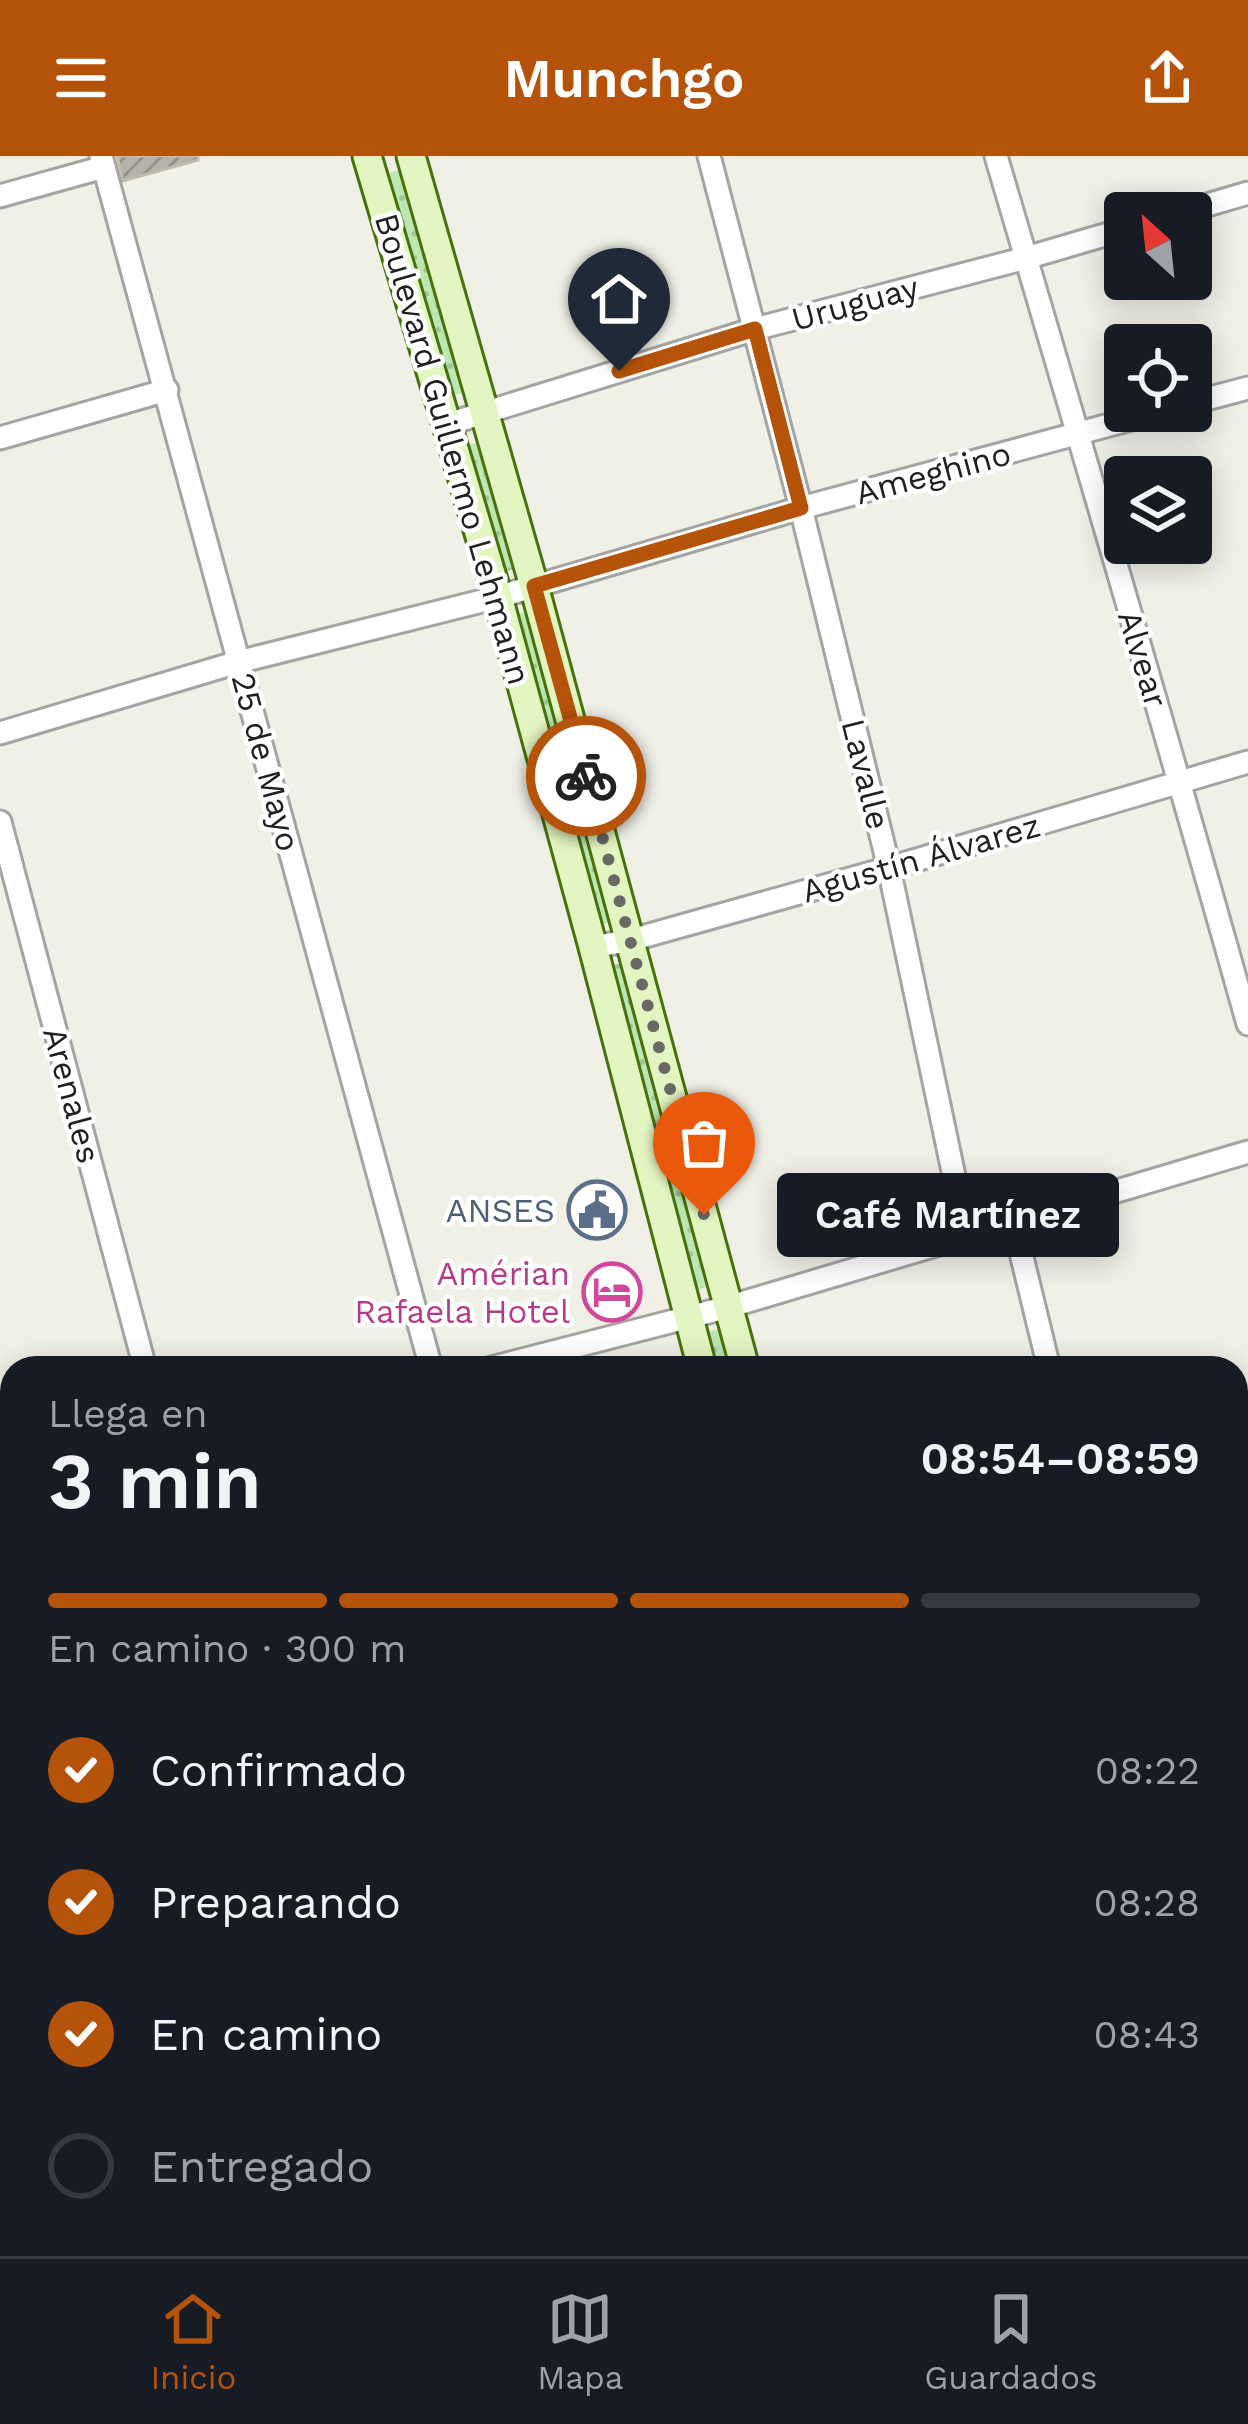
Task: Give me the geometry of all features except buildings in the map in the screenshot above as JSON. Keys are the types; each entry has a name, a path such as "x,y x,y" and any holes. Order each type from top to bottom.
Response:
{"main road":[{"name":"Boulevard Guillermo Lehmann","path":"368,156 498,597 699,1356"},
{"name":"Boulevard Guillermo Lehmann","path":"411,156 534,586 742,1356"}],"street":[{"name":"Lavalle","path":"710,156 889,868 958,1195 968,1213 1014,1240 1046,1356"},
{"name":"Alvear","path":"996,156 1248,1024"},
{"path":"0,196 103,161"},
{"name":"25 de Mayo","path":"103,161 428,1356"},
{"path":"1212,204 1248,193"},
{"name":"Uruguay","path":"448,424 755,329 1104,235"},
{"path":"1212,397 1248,388"},
{"path":"0,438 166,390"},
{"name":"Ameghino","path":"0,733 238,662 498,597 801,508 1104,427"},
{"name":"Agustín Álvarez","path":"593,947 889,868 1248,762"},
{"name":"Arenales","path":"0,822 142,1356"},
{"path":"538,1356 728,1307 1248,1153"}],"green space":[{"path":"405,168 470,391 447,397 383,175"},
{"path":"483,441 520,567 498,574 461,447"},
{"path":"534,609 618,920 596,926 511,616"},
{"path":"629,961 714,1285 691,1291 606,967"},
{"path":"727,1327 734,1356 710,1356 704,1333"}],"way so far":[{"path":"586,776 704,1215"}],"place":[{"name":"ANSES","path":"597,1210"},
{"name":"Café Martínez","path":"704,1215"},
{"name":"Amérian Rafaela Hotel","path":"612,1292"}],"route":[{"path":"586,776 534,586 801,508 755,329 619,371"}]}
